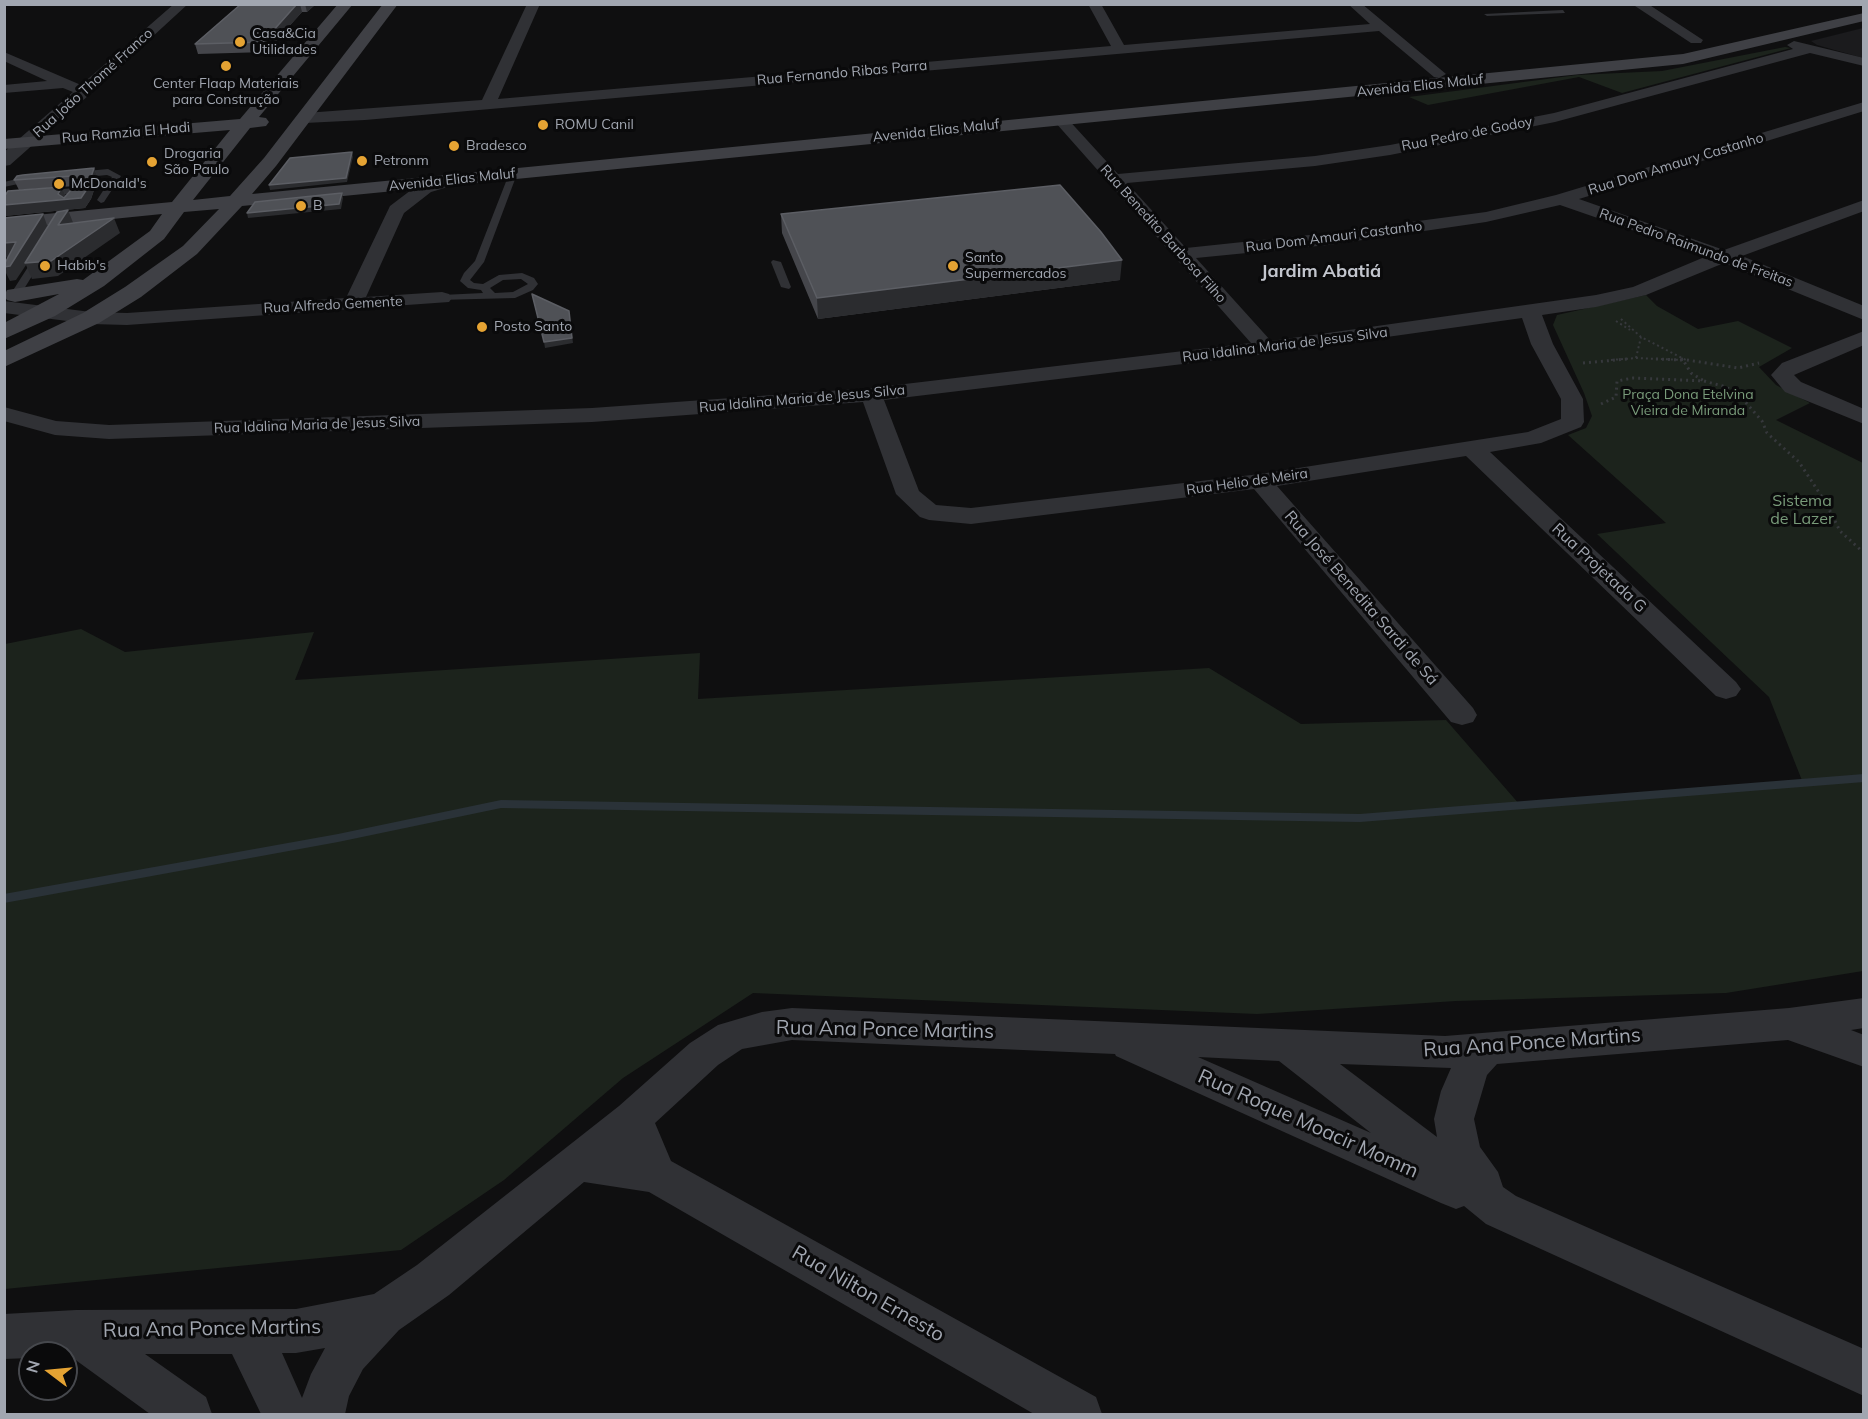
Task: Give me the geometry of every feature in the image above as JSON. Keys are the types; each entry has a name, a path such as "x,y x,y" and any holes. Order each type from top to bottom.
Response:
{"main road":[{"path":"8,312 47,311 96,281 157,235 206,169 346,4"},
{"path":"4,360 82,323 130,306 190,250 250,185 305,118 391,4"},
{"name":"Avenida Elias Maluf","path":"4,224 184,200 250,185 1439,74 1634,53 1853,4"},
{"name":"Avenida Elias Maluf","path":"4,209 61,217 101,200 236,201 1683,59 1863,17"},
{"path":"1439,74 1476,80"},
{"name":"Rua Ramzia El Hadi","path":"4,144 305,118"},
{"path":"513,174 518,166 526,162 612,150"},
{"path":"8,312 96,281"}],"street":[{"name":"Rua João Thomé Franco","path":"4,161 182,4"},
{"path":"488,104 534,4"},
{"path":"1094,4 1120,50"},
{"path":"1354,4 1379,27 1439,74"},
{"path":"1638,4 1706,38"},
{"name":"Rua Fernando Ribas Parra","path":"305,118 1379,27"},
{"path":"1786,35 1812,48"},
{"path":"1766,40 1812,48 1863,62"},
{"name":"Rua Pedro de Godoy","path":"1114,179 1315,161 1390,150 1555,117 1812,48"},
{"path":"4,56 61,84 84,92"},
{"path":"40,74 113,66"},
{"path":"4,89 61,84"},
{"name":"Rua Dom Amaury Castanho","path":"1486,217 1561,199 1863,106"},
{"name":"Rua Benedito Barbosa Filho","path":"1060,119 1266,348"},
{"path":"353,304 396,210 425,188 452,180"},
{"path":"358,189 383,193 393,200 396,210"},
{"name":"Rua Pedro Raimundo de Freitas","path":"1561,199 1724,256 1863,314"},
{"name":"Rua Idalina Maria de Jesus Silva","path":"4,414 55,428 109,432 591,415 719,408 871,395 1266,348 1530,311 1602,310 1639,291 1724,256 1863,205"},
{"name":"Rua Dom Amauri Castanho","path":"1182,254 1328,239 1486,217"},
{"name":"Rua Alfredo Gemente","path":"8,312 70,298 190,316 442,298"},
{"path":"47,311 82,323"},
{"name":"Rua Helio de Meira","path":"871,395 908,494 929,512 971,516 1260,481 1533,438 1573,422 1572,399 1542,344 1530,311"},
{"path":"1863,337 1790,368 1782,375 1793,387 1863,417"},
{"name":"Rua Projetada G","path":"1472,448 1726,689"},
{"name":"Rua José Benedita Sardi de Sá","path":"1260,481 1462,715"},
{"name":"Rua Ana Ponce Martins","path":"4,1337 76,1332 296,1331 383,1314 433,1280 633,1118 704,1054 731,1036 762,1028 792,1024 1445,1052 1790,1024 1863,1013"},
{"path":"1790,1024 1863,1051"},
{"name":"Rua Roque Moacir Momm","path":"1114,1037 1863,1372"},
{"name":"Rua Roque Moacir Momm","path":"1287,1045 1501,1210"},
{"path":"1488,1048 1471,1066 1461,1091 1454,1119 1461,1154 1501,1210"},
{"path":"633,1118 656,1174"},
{"name":"Rua Nilton Ernesto","path":"577,1163 656,1174 1079,1414"},
{"path":"322,1414 327,1390 347,1353 383,1314"},
{"path":"244,1331 261,1360 285,1414"},
{"path":"76,1332 189,1414"}],"lane":[{"path":"1487,14 1563,12"},
{"path":"62,176 108,172 117,176 101,200"},
{"path":"494,280 522,276 531,280 533,284 530,288 515,295 471,286 465,281 479,262 513,174"},
{"path":"4,185 39,178"},
{"path":"4,196 77,191 61,217"},
{"path":"8,312 44,247"},
{"path":"479,262 494,280"},
{"path":"776,262 786,287"},
{"path":"442,298 488,290 494,280"}],"path":[{"path":"1602,310 1641,337 1683,360 1691,373 1704,381"},
{"path":"1619,317 1641,337"},
{"path":"1636,358 1641,337"},
{"path":"1574,363 1636,358 1683,360 1738,368 1761,362"},
{"path":"1597,406 1616,397 1617,381 1633,378 1704,381 1726,387 1741,397 1762,421 1767,433 1799,462 1826,503 1840,531 1863,553"}],"shaded area":[{"path":"1863,28 1863,58 1817,45 1811,41"}],"green space":[{"path":"1785,47 1791,48 1622,93 1579,77 1428,105 1409,97 1577,75 1662,71"},
{"path":"1646,295 1657,306 1698,329 1738,321 1792,348 1759,367 1776,385 1810,403 1776,420 1863,463 1863,971 1726,993 1456,1001 1257,1014 753,993 623,1078 504,1180 401,1250 5,1289 5,644 81,629 125,652 314,632 295,680 700,653 698,699 1209,668 1301,724 1446,720 1520,805 1803,783 1769,697 1597,534 1666,523 1568,435 1586,428 1592,416 1553,325 1557,315"}],"building":[{"path":"241,4 297,4 263,42 195,44"},
{"path":"352,152 346,178 269,185 290,158"},
{"path":"94,168 87,189 81,198 4,205 4,197 8,191 62,187 58,194 64,198 79,181 73,176 14,180 17,176"},
{"name":"Santo Supermercados","path":"1060,185 1122,260 817,298 781,214"},
{"path":"342,193 339,204 247,213 255,202"},
{"path":"68,210 58,225 114,218 51,261 25,263 57,212"},
{"path":"43,214 10,266 4,267 16,242 4,243 4,218"},
{"path":"532,294 569,311 572,338 544,342"}],"waterway":[{"path":"4,899 338,838 501,804 1360,818 1864,778"}],"place":[{"name":"Casa&Cia Utilidades","path":"240,42"},
{"name":"Center Flaap Materiais para Construção","path":"226,66"},
{"name":"ROMU Canil","path":"543,125"},
{"name":"Bradesco","path":"454,146"},
{"name":"Petronm","path":"362,161"},
{"name":"Drogaria São Paulo","path":"152,162"},
{"name":"McDonald's","path":"59,184"},
{"name":"B","path":"301,206"},
{"name":"Habib's","path":"45,266"},
{"name":"Santo Supermercados","path":"953,266"},
{"name":"Posto Santo","path":"482,327"}],"district":[{"name":"Jardim Abatiá","path":"1321,272"}],"park label":[{"name":"Praça Dona Etelvina Vieira de Miranda","path":"1688,403"},
{"name":"Sistema de Lazer","path":"1802,510"}]}
